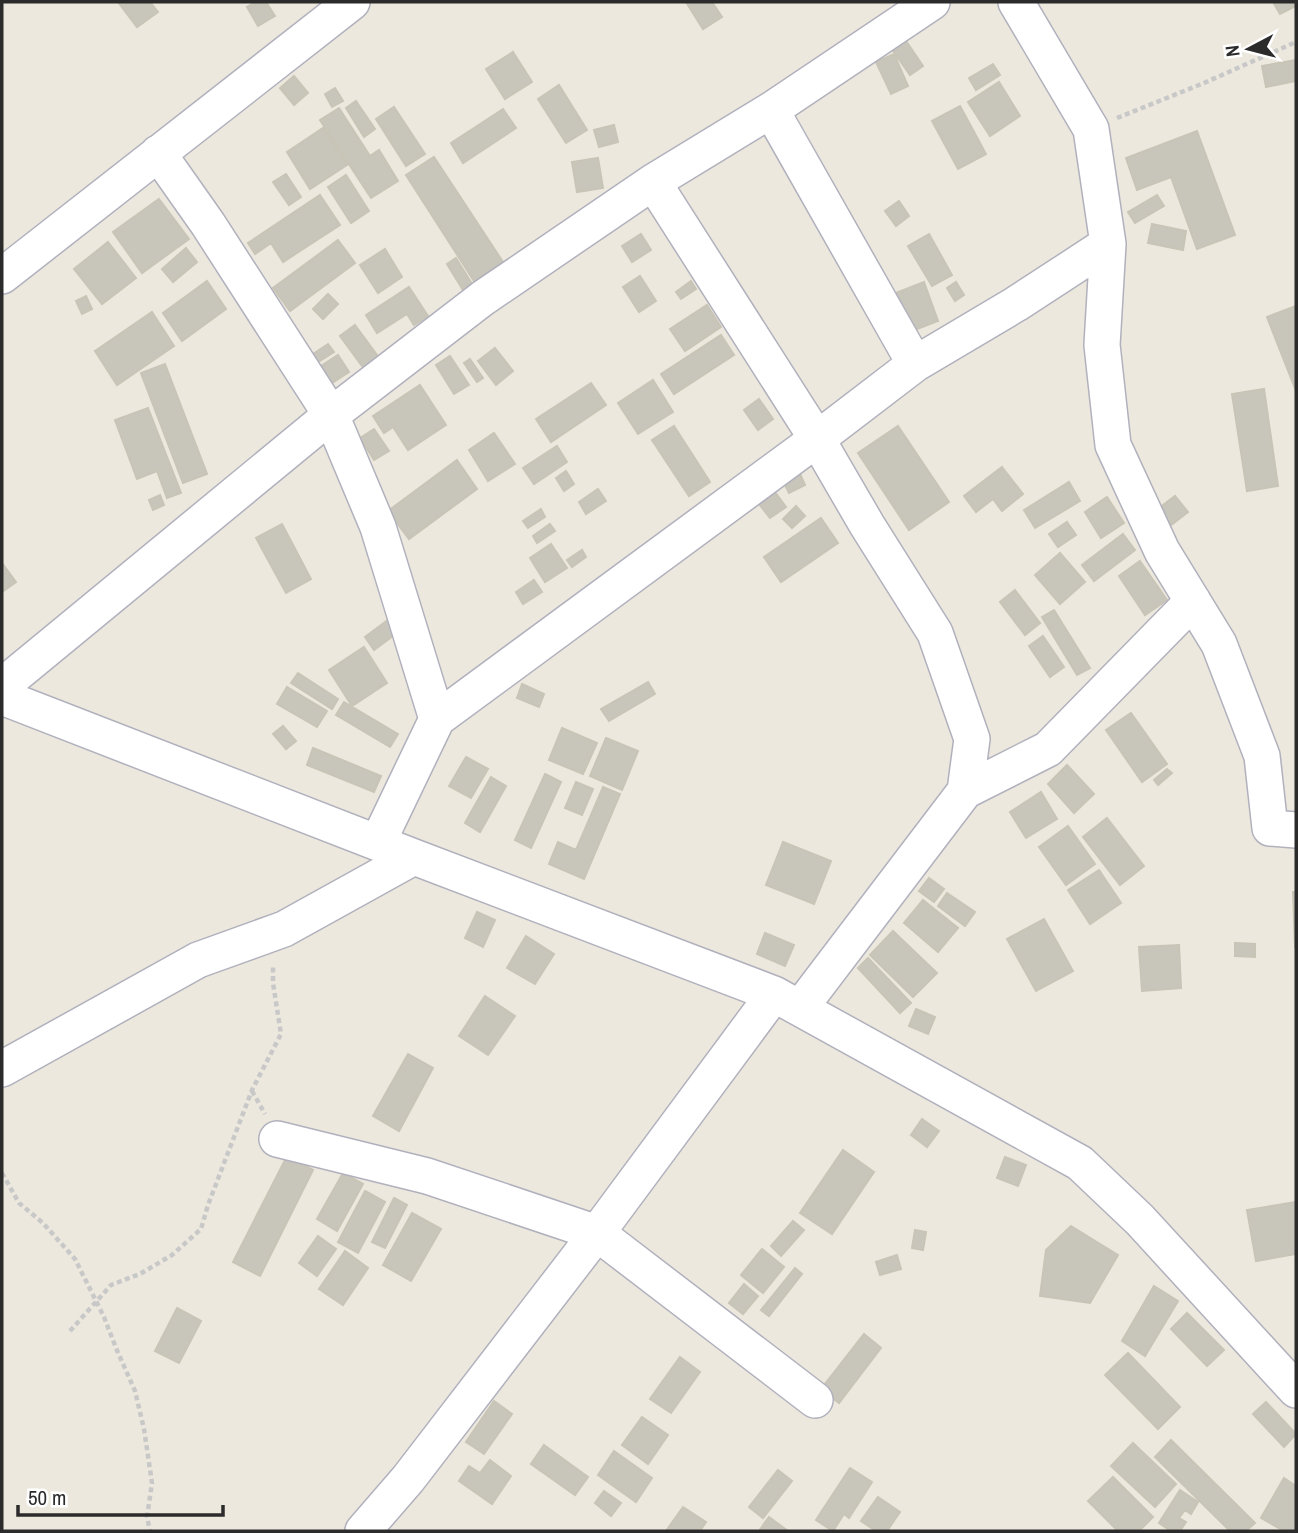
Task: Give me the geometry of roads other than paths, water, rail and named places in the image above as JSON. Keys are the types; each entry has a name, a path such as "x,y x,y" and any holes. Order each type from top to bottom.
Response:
{"street":[{"path":"2,276 352,2"},
{"path":"2,686 331,415 483,298 653,181 771,110 932,2"},
{"path":"1016,2 1091,129 1108,244 1102,345 1112,445 1162,551 1219,644 1262,756 1270,828 1296,830"},
{"path":"771,110 915,364"},
{"path":"158,153 208,224 331,415 378,527 437,719"},
{"path":"653,181 817,439 935,633 972,739 965,791"},
{"path":"378,842 437,719 915,364 1016,304 1108,244"},
{"path":"363,1531 408,1479 597,1233 787,1001 965,791 1048,749 1193,601"},
{"path":"2,697 787,1001 1080,1163 1140,1220 1296,1390"},
{"path":"2,1069 198,960 284,929 414,857"},
{"path":"277,1139 427,1176 597,1233 815,1400"}]}
